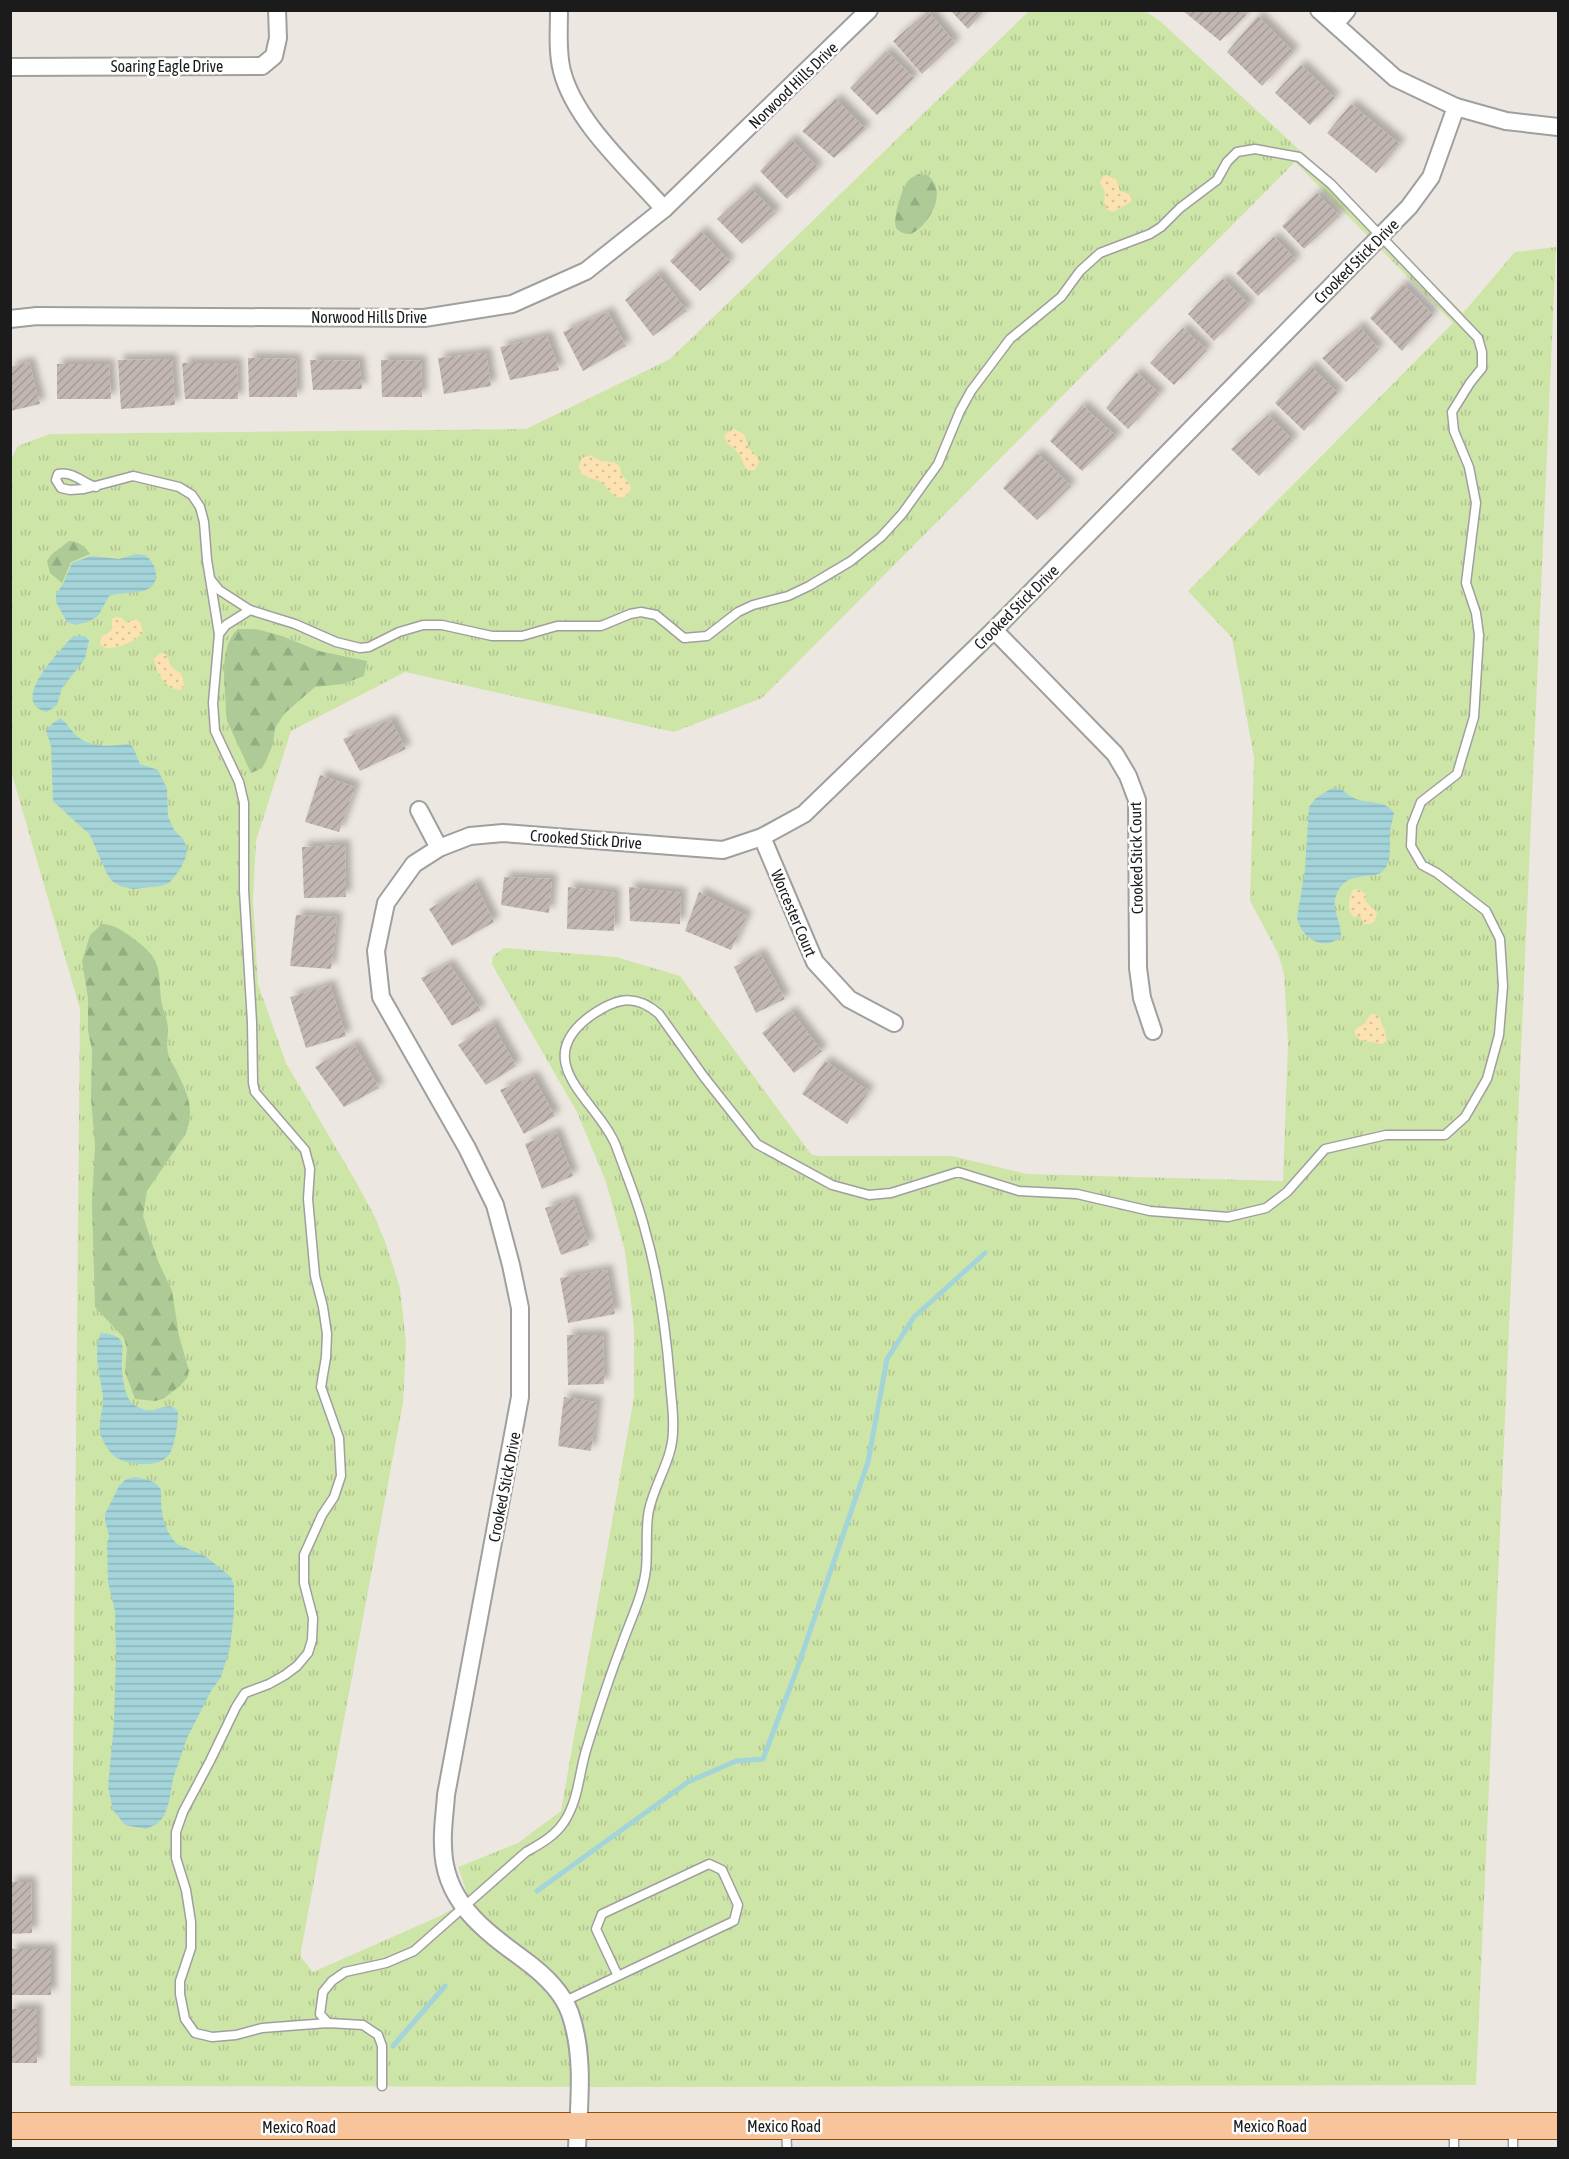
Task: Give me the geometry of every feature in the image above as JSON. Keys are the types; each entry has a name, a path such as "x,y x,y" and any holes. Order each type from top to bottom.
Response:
{"main road":[{"name":"Mexico Road","path":"10,2126 578,2137 1513,2137 1558,2126"}],"street":[{"name":"Soaring Eagle Drive","path":"10,67 262,66 274,57 278,38 278,10"},
{"path":"559,10 559,50 562,71 569,90 585,120 664,209"},
{"name":"Norwood Hills Drive","path":"10,319 38,316 424,318 496,308 536,294 586,271 664,209 869,10"},
{"path":"1319,10 1395,78 1456,107 1506,121 1558,127"},
{"path":"1335,24 1347,10"},
{"name":"Crooked Stick Drive","path":"578,2137 580,2071 577,2041 569,2011 544,1974 487,1933 455,1897 447,1875 442,1846 446,1795 520,1397 520,1318 511,1265 495,1205 467,1148 381,998 376,951 386,903 414,864 439,848 470,836 503,833 723,850 762,837 804,814 994,630 1409,207 1431,177 1456,107"},
{"name":"Crooked Stick Court","path":"994,630 1115,754 1128,776 1137,800 1138,968 1142,998 1153,1031"},
{"path":"419,810 439,848"},
{"name":"Worcester Court","path":"762,837 814,962 849,999 894,1023"}],"lane":[{"path":"211,580 219,590 250,610 295,624 336,642 360,648 369,647 399,632 423,625 442,625 492,636 522,636 557,626 601,626 641,612 656,615 684,638 707,636 738,612 753,604 788,596 809,586 851,561 881,537 902,514 938,464 971,391 1010,339 1061,297 1080,271 1100,253 1150,234 1161,227 1180,208 1217,180 1227,162 1237,152 1255,149 1299,157 1331,184 1381,235 1478,338 1482,351 1482,368 1452,412 1454,430 1469,467 1476,503 1466,583 1476,613 1479,634 1474,717 1457,774 1421,802 1412,825 1411,846 1422,865 1437,873 1486,911 1500,939 1503,986 1499,1035 1487,1079 1465,1117 1445,1135 1386,1135 1325,1149 1287,1192 1266,1208 1228,1217 1150,1211 1077,1194 1019,1191 958,1172 891,1193 869,1195 832,1185 757,1144 704,1077 659,1014 650,1006 632,999 624,1000 589,1017 572,1034 566,1047 565,1067 569,1077 614,1141 645,1229 658,1284 667,1341 674,1429 668,1464 653,1494 648,1513 646,1569 637,1603 586,1749 576,1795 564,1822 546,1841 526,1852 414,1951 386,1963 345,1972 332,1981 323,1992 320,2002 320,2014 328,2022"},
{"path":"96,487 134,476 179,487 192,495 200,507 204,522 219,633 213,703 215,731 238,782 244,803 244,890 252,1022 253,1083 255,1092 304,1150 310,1169 308,1199 315,1276 327,1334 321,1387 339,1438 341,1476 334,1497 322,1515 304,1555 304,1583 313,1618 312,1640 308,1653 285,1675 245,1693 178,1821 174,1849 186,1890 191,1922 191,1948 180,1982 180,1994 189,2027 195,2033 212,2037 236,2035 262,2028 328,2022 363,2025 378,2035 382,2046 382,2086"},
{"path":"219,633 226,625 250,610"},
{"path":"563,2002 618,1976 734,1921 738,1905 722,1870 710,1864 602,1914 596,1929 618,1976"}],"green space":[{"path":"1029,11 1145,11 1160,21 1305,155 1463,313 1515,252 1556,247 1476,2085 70,2086 80,1009 11,771 10,461 18,446 50,434 526,429 670,359","holes":["1295,162 1453,323 1188,591 1232,638 1254,757 1250,901 1278,953 1284,974 1288,1043 1283,1181 1027,1174 952,1156 818,1156 811,1154 680,976 616,957 504,948 493,956 492,964 577,1112 606,1182 625,1251 634,1328 634,1397 561,1811 518,1843 458,1867 469,1899 440,1916 313,1972 301,1957 301,1951 403,1403 406,1343 400,1288 375,1217 286,1063 258,984 253,901 256,841 291,731 405,672 674,732 762,698"]},
{"path":"919,174 927,175 933,181 937,198 925,223 911,234 903,233 897,229 896,225 898,206 907,182"},
{"path":"69,541 81,545 90,554 71,562 62,583 50,573 47,561 52,554"},
{"path":"238,629 256,629 282,636 319,651 367,661 364,676 343,684 315,687 284,714 275,728 273,744 266,761 262,768 251,773 227,721 226,712 225,657 231,637"},
{"path":"102,924 123,931 150,953 157,965 162,1003 168,1026 167,1047 184,1086 190,1109 185,1135 147,1191 143,1216 158,1261 172,1291 179,1336 189,1371 187,1378 180,1386 163,1399 155,1401 135,1399 125,1372 127,1349 124,1338 95,1307 92,1204 95,1145 91,1098 92,1049 88,1031 88,998 82,961 90,935"}],"sand":[{"path":"1106,175 1116,179 1120,191 1131,195 1131,202 1113,212 1107,210 1104,202 1105,192 1100,183 1102,177"},
{"path":"734,429 744,434 749,448 760,460 755,470 747,469 739,454 726,441 724,435"},
{"path":"590,455 601,461 613,462 620,466 621,474 630,484 631,489 625,497 612,494 601,482 586,477 580,472 582,458"},
{"path":"122,618 126,623 136,619 140,622 143,632 126,644 105,648 100,644 101,637 112,630 112,619"},
{"path":"160,653 166,654 172,668 182,674 184,685 180,690 174,689 159,675 154,659"},
{"path":"1360,889 1365,894 1366,902 1377,912 1375,921 1370,924 1364,924 1360,916 1353,917 1350,911 1351,893 1353,890"},
{"path":"1370,1015 1380,1017 1386,1034 1386,1041 1382,1044 1360,1040 1355,1034 1355,1030 1365,1023"}],"water":[{"path":"136,554 145,555 154,566 155,582 151,587 138,592 109,596 98,616 88,622 75,625 67,622 56,602 56,594 72,563 91,556 119,559"},
{"path":"73,636 85,636 89,640 85,659 62,688 57,705 47,712 36,706 33,698 35,687 49,663"},
{"path":"60,718 77,736 89,743 102,746 129,744 133,747 140,764 158,770 167,789 168,816 174,830 183,839 187,848 186,857 179,871 169,883 133,889 120,886 112,881 90,835 53,801 51,746 46,731"},
{"path":"1332,788 1342,790 1359,800 1385,805 1394,813 1386,867 1379,874 1352,878 1340,887 1335,906 1341,937 1327,943 1320,943 1303,932 1297,918 1305,870 1309,807 1316,798"},
{"path":"101,1333 116,1336 122,1344 123,1382 132,1404 146,1410 171,1406 178,1412 173,1447 163,1460 148,1464 123,1461 112,1454 104,1442 100,1433 103,1397 97,1356"},
{"path":"135,1477 159,1486 163,1519 168,1532 177,1544 205,1556 231,1577 234,1586 230,1648 221,1677 211,1691 187,1738 173,1779 164,1816 157,1824 146,1829 125,1825 113,1810 108,1787 114,1723 116,1656 115,1611 108,1582 107,1544 109,1536 105,1514 119,1486 126,1479"}],"building":[{"path":"950,10 985,10 968,29"},
{"path":"1182,10 1241,10 1246,15 1220,41"},
{"path":"928,11 955,43 922,74 893,41"},
{"path":"1258,16 1294,52 1262,86 1227,52"},
{"path":"886,51 914,78 877,115 850,88"},
{"path":"1301,65 1335,98 1310,125 1275,93"},
{"path":"836,99 866,129 834,158 802,131"},
{"path":"1351,104 1400,144 1376,173 1327,133"},
{"path":"791,139 818,168 787,199 760,171"},
{"path":"751,188 776,213 742,244 717,219"},
{"path":"1317,193 1340,216 1304,249 1282,226"},
{"path":"701,231 730,262 700,291 670,261"},
{"path":"1274,237 1296,260 1258,296 1236,273"},
{"path":"657,273 687,311 653,336 625,300"},
{"path":"1223,279 1250,305 1214,341 1188,314"},
{"path":"1403,284 1433,315 1402,351 1370,318"},
{"path":"608,312 626,346 583,371 563,332"},
{"path":"1359,326 1379,349 1346,382 1322,358"},
{"path":"1183,328 1207,350 1174,385 1150,363"},
{"path":"547,336 559,370 510,380 500,347"},
{"path":"486,353 491,386 444,394 438,358"},
{"path":"248,358 296,359 297,397 249,397"},
{"path":"172,359 175,405 121,409 118,360"},
{"path":"310,360 359,361 362,389 313,390"},
{"path":"381,360 421,361 422,397 382,397"},
{"path":"29,362 40,404 10,411 10,367"},
{"path":"182,363 237,363 238,399 185,399"},
{"path":"57,364 109,364 111,399 57,399"},
{"path":"1311,366 1338,393 1304,431 1275,403"},
{"path":"1136,372 1160,394 1128,429 1106,408"},
{"path":"1082,405 1117,437 1082,471 1050,441"},
{"path":"1268,415 1293,440 1259,476 1231,449"},
{"path":"1037,453 1071,486 1037,520 1003,488"},
{"path":"391,720 406,749 360,771 343,739"},
{"path":"320,775 355,787 339,832 305,822"},
{"path":"345,845 346,897 304,898 302,847"},
{"path":"504,877 552,879 549,913 501,905"},
{"path":"475,883 494,922 452,946 429,909"},
{"path":"568,887 615,893 614,931 567,929"},
{"path":"629,887 681,893 680,924 630,921"},
{"path":"699,892 747,916 731,950 685,931"},
{"path":"296,915 337,917 331,969 290,966"},
{"path":"760,953 785,999 756,1013 734,967"},
{"path":"449,964 481,1010 452,1026 421,978"},
{"path":"330,985 346,1036 306,1048 290,997"},
{"path":"791,1011 822,1051 794,1073 762,1033"},
{"path":"492,1023 516,1066 486,1085 458,1045"},
{"path":"354,1044 379,1088 344,1107 315,1067"},
{"path":"825,1061 869,1091 847,1124 802,1094"},
{"path":"533,1076 555,1116 524,1134 500,1090"},
{"path":"556,1132 573,1176 542,1189 525,1144"},
{"path":"573,1199 589,1245 561,1255 545,1208"},
{"path":"607,1270 615,1314 568,1323 560,1278"},
{"path":"567,1335 603,1335 604,1384 568,1385"},
{"path":"564,1397 597,1402 591,1451 558,1446"},
{"path":"10,1882 31,1882 32,1933 10,1934"},
{"path":"11,1949 51,1949 51,1995 11,1995"},
{"path":"10,2009 37,2009 37,2063 10,2063"}],"waterway":[{"path":"537,1891 688,1782 736,1761 763,1759 797,1669 868,1462 887,1359 914,1317 985,1253"},
{"path":"393,2046 445,1986"}]}
